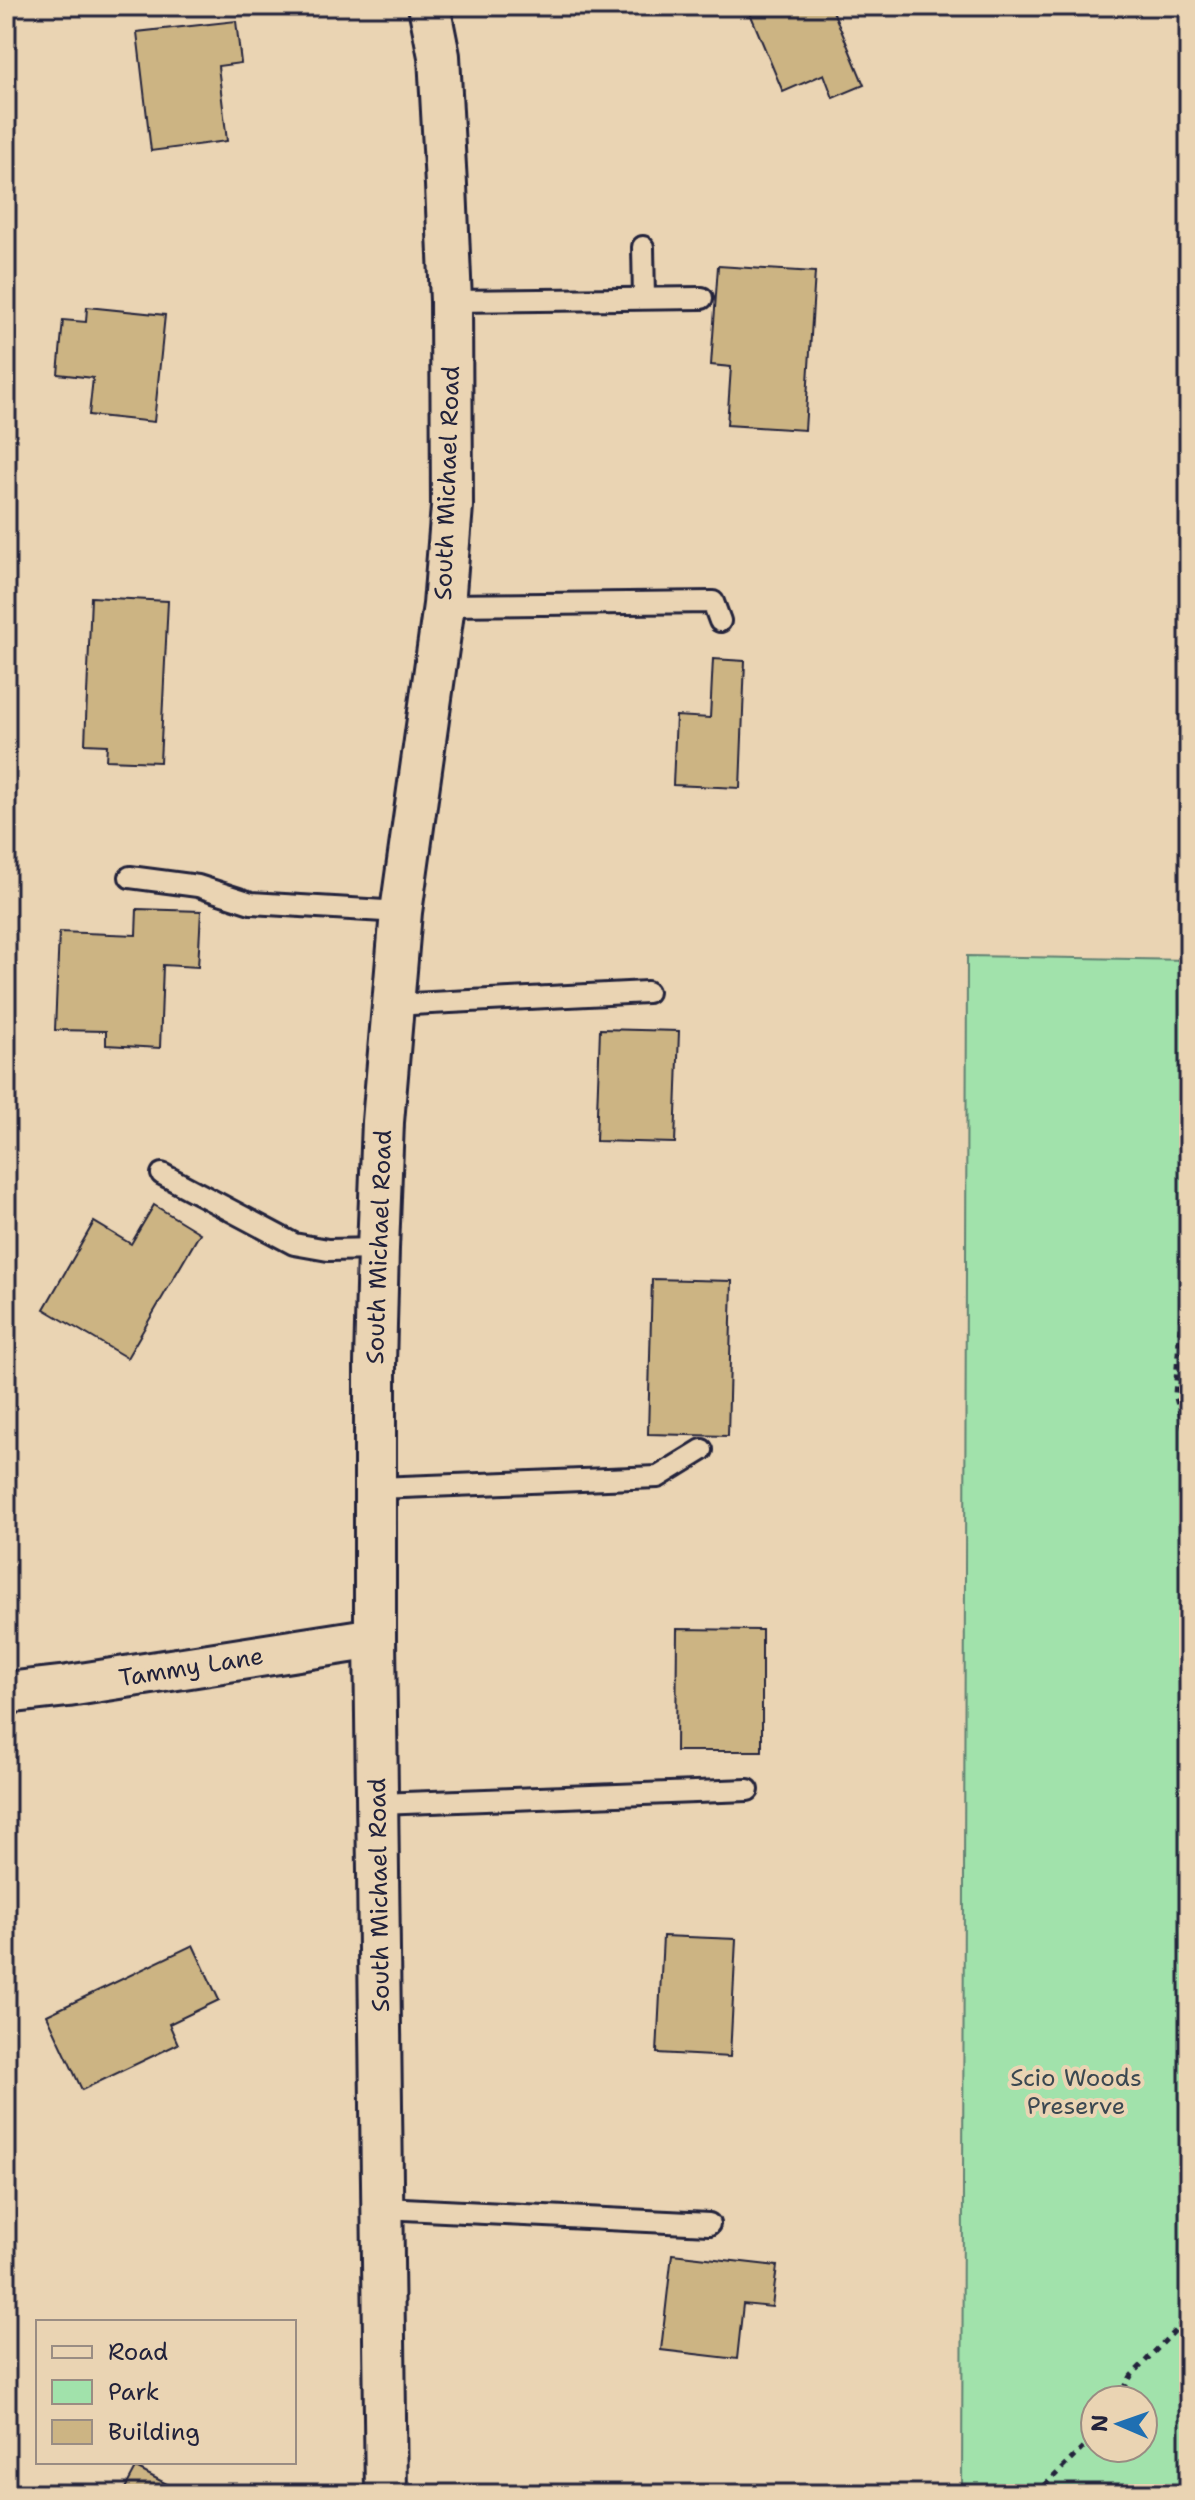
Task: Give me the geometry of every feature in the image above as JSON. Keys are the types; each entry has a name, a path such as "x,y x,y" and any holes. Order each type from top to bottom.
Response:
{"street":[{"name":"South Michael Road","path":"386,2494 375,1638 378,1249 383,1122 401,912 444,605 452,506 451,301 439,56 429,6"},
{"name":"Tammy Lane","path":"6,1693 375,1638"}],"lane":[{"path":"643,247 644,298"},
{"path":"451,301 702,298"},
{"path":"444,605 713,602 720,621"},
{"path":"130,877 198,886 251,903 401,912"},
{"path":"392,1005 647,992"},
{"path":"162,1174 294,1244 328,1250 378,1249"},
{"path":"377,1488 658,1477 702,1450"},
{"path":"378,1804 748,1790"},
{"path":"384,2208 709,2224"}],"path":[{"path":"1189,1280 1182,1299 1175,1394 1189,1448"},
{"path":"1127,2384 1189,2316"},
{"path":"1036,2494 1079,2452"}],"green space":[{"name":"Scio Woods Preserve","path":"967,956 1189,960 1189,2494 962,2494"}],"building":[{"path":"747,6 831,6 864,85 833,98 824,74 783,92"},
{"path":"236,21 241,63 218,66 227,141 151,151 137,32"},
{"path":"718,266 815,272 805,430 727,425 731,367 711,365"},
{"path":"87,307 165,315 154,422 89,415 93,378 58,374 63,320 86,322"},
{"path":"91,597 168,601 160,762 106,760 107,745 85,744"},
{"path":"713,659 745,661 740,788 673,785 676,716 710,718"},
{"path":"137,909 201,911 198,967 163,965 160,1048 106,1045 106,1031 55,1030 59,932 136,935"},
{"path":"600,1029 679,1031 675,1143 596,1141"},
{"path":"154,1205 200,1233 127,1358 44,1309 94,1222 131,1244"},
{"path":"652,1279 732,1281 728,1436 648,1434"},
{"path":"677,1629 762,1630 762,1751 676,1751"},
{"path":"663,1936 736,1939 730,2057 657,2053"},
{"path":"193,1945 219,2000 169,2024 178,2044 82,2090 47,2015"},
{"path":"672,2254 777,2266 772,2307 743,2304 737,2359 661,2350"},
{"path":"136,2468 186,2494 122,2494"}]}
